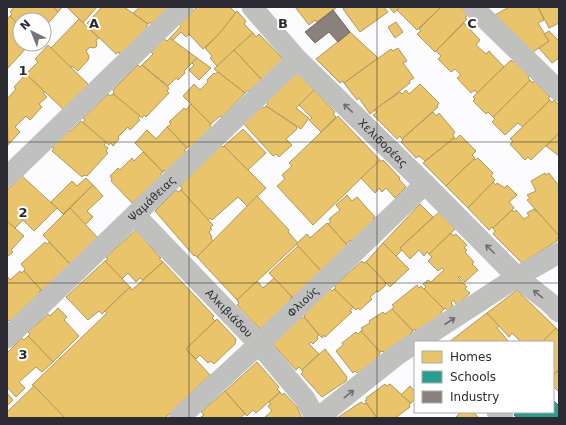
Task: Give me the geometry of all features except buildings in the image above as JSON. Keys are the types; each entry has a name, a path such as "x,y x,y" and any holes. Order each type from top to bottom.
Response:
{"street":[{"path":"7,177 183,7"},
{"name":"Χελιδορέας","path":"252,7 297,59 425,184 517,277 559,312"},
{"path":"480,9 559,92"},
{"name":"Ψαμάθειας","path":"7,338 297,59"},
{"name":"Φλιούς","path":"179,418 259,344 425,184"},
{"name":"Αλκιβιάδου","path":"135,215 259,344 305,399 317,418"},
{"path":"421,341 517,277 559,253"},
{"path":"317,418 397,355 414,345"}]}
